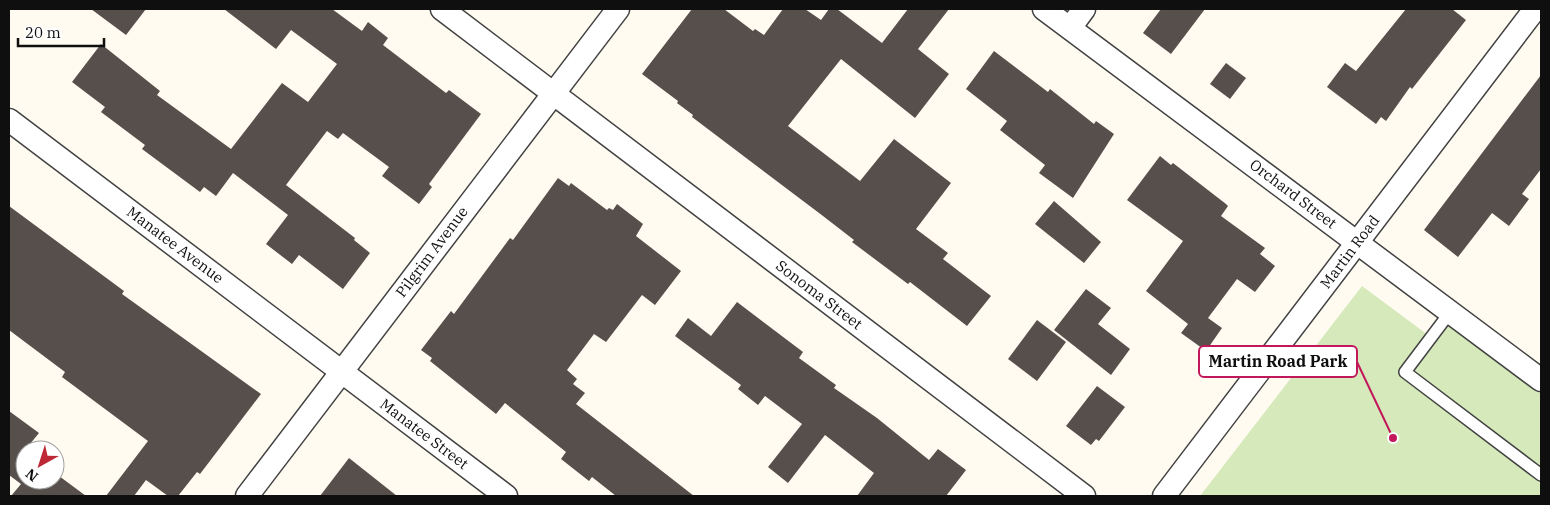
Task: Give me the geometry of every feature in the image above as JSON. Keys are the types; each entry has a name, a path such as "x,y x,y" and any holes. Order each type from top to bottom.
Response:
{"street":[{"name":"Sonoma Street","path":"442,9 1084,496"},
{"name":"Pilgrim Avenue","path":"247,496 618,9"},
{"name":"Orchard Street","path":"1044,9 1358,241 1541,380"},
{"path":"1070,28 1084,9"},
{"name":"Martin Road","path":"1164,496 1535,9"},
{"name":"Manatee Avenue","path":"9,120 342,371"},
{"name":"Manatee Street","path":"342,371 506,496"}],"lane":[{"path":"1451,311 1405,372 1541,475"}],"green space":[{"path":"1362,286 1436,341 1455,315 1541,381 1541,496 1200,496"}],"building":[{"path":"91,9 146,9 126,35"},
{"path":"224,9 332,9 362,31 368,22 388,38 383,45 446,93 449,90 481,114 429,184 432,187 419,204 382,176 389,167 343,133 338,139 327,131 286,185 355,238 354,240 370,253 343,289 299,255 292,264 266,244 288,215 233,173 216,196 204,187 200,192 142,149 145,145 101,112 105,107 72,82 101,44 160,91 157,95 231,149 282,83 308,102 337,64 291,30 276,49"},
{"path":"692,9 724,9 753,31 755,29 764,35 783,9 805,9 821,20 829,9 837,9 882,43 908,9 949,9 918,49 949,74 915,118 841,59 788,126 860,181 894,139 951,183 916,229 948,253 943,259 991,296 967,326 910,282 908,284 852,242 854,240 692,117 693,115 677,103 678,101 642,74"},
{"path":"1161,9 1205,9 1171,54 1143,33"},
{"path":"1406,9 1452,9 1466,20 1412,89 1410,87 1386,121 1381,117 1376,124 1327,87 1345,63 1356,71"},
{"path":"994,51 1048,92 1050,89 1094,124 1096,121 1114,134 1073,198 1039,173 1045,165 1000,130 1007,121 966,89"},
{"path":"1226,63 1246,78 1230,99 1210,84"},
{"path":"1541,75 1541,169 1522,194 1529,199 1509,226 1492,213 1458,257 1424,230"},
{"path":"1160,156 1171,165 1173,163 1226,204 1228,206 1221,216 1265,248 1260,254 1275,266 1255,292 1237,279 1208,318 1222,328 1206,351 1181,333 1188,324 1146,291 1183,241 1127,200"},
{"path":"558,178 569,186 571,183 607,210 609,208 613,210 617,204 643,224 636,236 681,271 655,305 642,295 606,342 594,334 567,370 577,379 573,384 585,393 576,404 694,496 616,496 592,477 589,481 561,459 566,452 505,403 496,414 430,361 432,358 421,350 451,311 454,314 510,238 513,240"},
{"path":"1054,201 1101,242 1084,263 1035,224"},
{"path":"9,206 124,291 122,294 261,394 200,474 197,472 178,496 168,496 146,480 134,496 106,496 148,441 62,377 65,372 9,330"},
{"path":"1086,289 1111,308 1098,324 1130,349 1111,375 1054,330"},
{"path":"737,302 803,352 799,358 836,385 834,388 877,418 929,460 938,449 966,470 946,496 857,496 874,473 825,435 788,483 768,467 802,424 765,396 758,405 738,389 741,385 675,336 688,318 711,336"},
{"path":"1037,320 1066,342 1037,381 1008,359"},
{"path":"1097,386 1125,407 1099,441 1096,439 1091,445 1066,426"},
{"path":"9,411 39,433 33,440 15,440 15,480 9,475"},
{"path":"349,458 397,496 320,496"},
{"path":"65,480 86,496 11,496 16,490 65,490"}],"place":[{"name":"Martin Road Park","path":"1393,438"}]}
